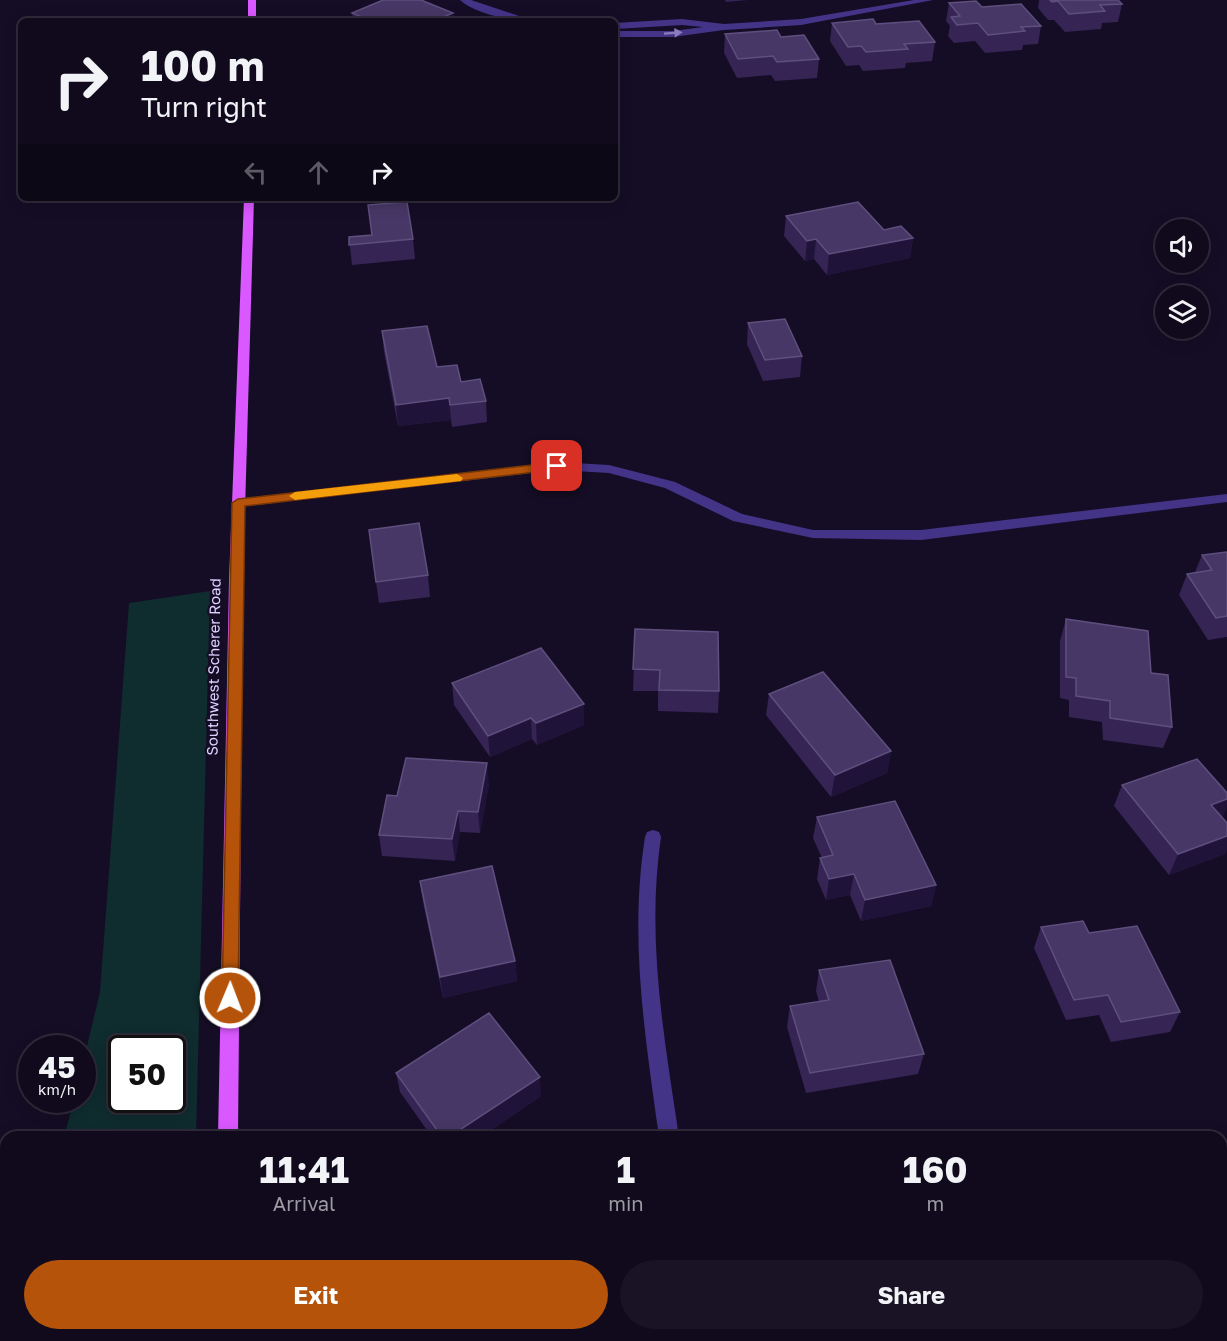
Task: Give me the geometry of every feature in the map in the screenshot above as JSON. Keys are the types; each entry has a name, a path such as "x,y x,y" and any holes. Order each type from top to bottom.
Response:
{"main road":[{"path":"252,0 252,18"},
{"name":"Southwest Scherer Road","path":"228,1131 238,503 249,201"}],"street":[{"path":"464,0 517,18"},
{"path":"618,34 673,34 724,27 801,22 929,0"},
{"path":"618,26 682,22 724,27"},
{"path":"238,503 557,466 609,469 670,485 738,518 813,534 921,536 1227,498"},
{"path":"653,837 645,874 648,976 668,1131"}],"green space":[{"path":"210,591 196,1131 66,1131 70,1113 96,1113 96,1035 90,1035 100,992 129,603"}],"building":[{"path":"383,0 421,0 453,13 441,18 364,18 352,13"},
{"path":"1050,0 1118,0 1122,4 1100,5 1105,11 1069,14 1058,1"},
{"path":"976,1 982,7 1021,4 1041,26 1021,27 1025,31 988,35 978,23 957,25 951,17 960,16 949,3"},
{"path":"873,19 876,24 919,21 935,42 904,44 908,49 866,52 861,46 848,47 832,23"},
{"path":"777,30 781,37 804,35 819,59 777,62 773,56 738,59 725,34"},
{"path":"407,202 413,239 349,245 349,237 372,235 368,205"},
{"path":"858,202 884,230 901,226 913,238 829,254 816,239 807,241 786,216"},
{"path":"785,319 802,356 765,360 748,323"},
{"path":"427,326 437,367 457,365 461,382 480,379 486,401 450,405 449,398 396,405 382,331"},
{"path":"419,523 428,575 376,582 369,530"},
{"path":"1227,552 1227,616 1216,618 1187,574 1212,570 1202,555"},
{"path":"1066,619 1148,631 1151,673 1168,675 1172,727 1110,718 1110,701 1076,696 1076,678 1066,677"},
{"path":"635,629 718,632 719,691 659,690 660,670 633,669"},
{"path":"541,648 584,704 536,723 531,718 488,736 452,683"},
{"path":"823,672 891,751 835,775 769,694"},
{"path":"406,758 487,763 478,812 458,811 452,839 379,835 387,795 397,796"},
{"path":"1197,759 1227,793 1227,799 1211,805 1227,823 1227,836 1178,854 1122,785"},
{"path":"895,801 936,885 865,900 854,874 829,879 820,858 833,855 817,817"},
{"path":"492,866 515,961 440,977 420,881"},
{"path":"1083,921 1089,933 1137,926 1180,1012 1121,1022 1108,995 1074,1000 1041,927"},
{"path":"890,960 924,1054 810,1073 790,1006 829,1000 819,970"},
{"path":"489,1013 540,1077 458,1131 438,1131 396,1073"}],"slow traffic":[{"path":"295,496 457,478"}],"route":[{"path":"230,998 238,503 557,466"}]}
